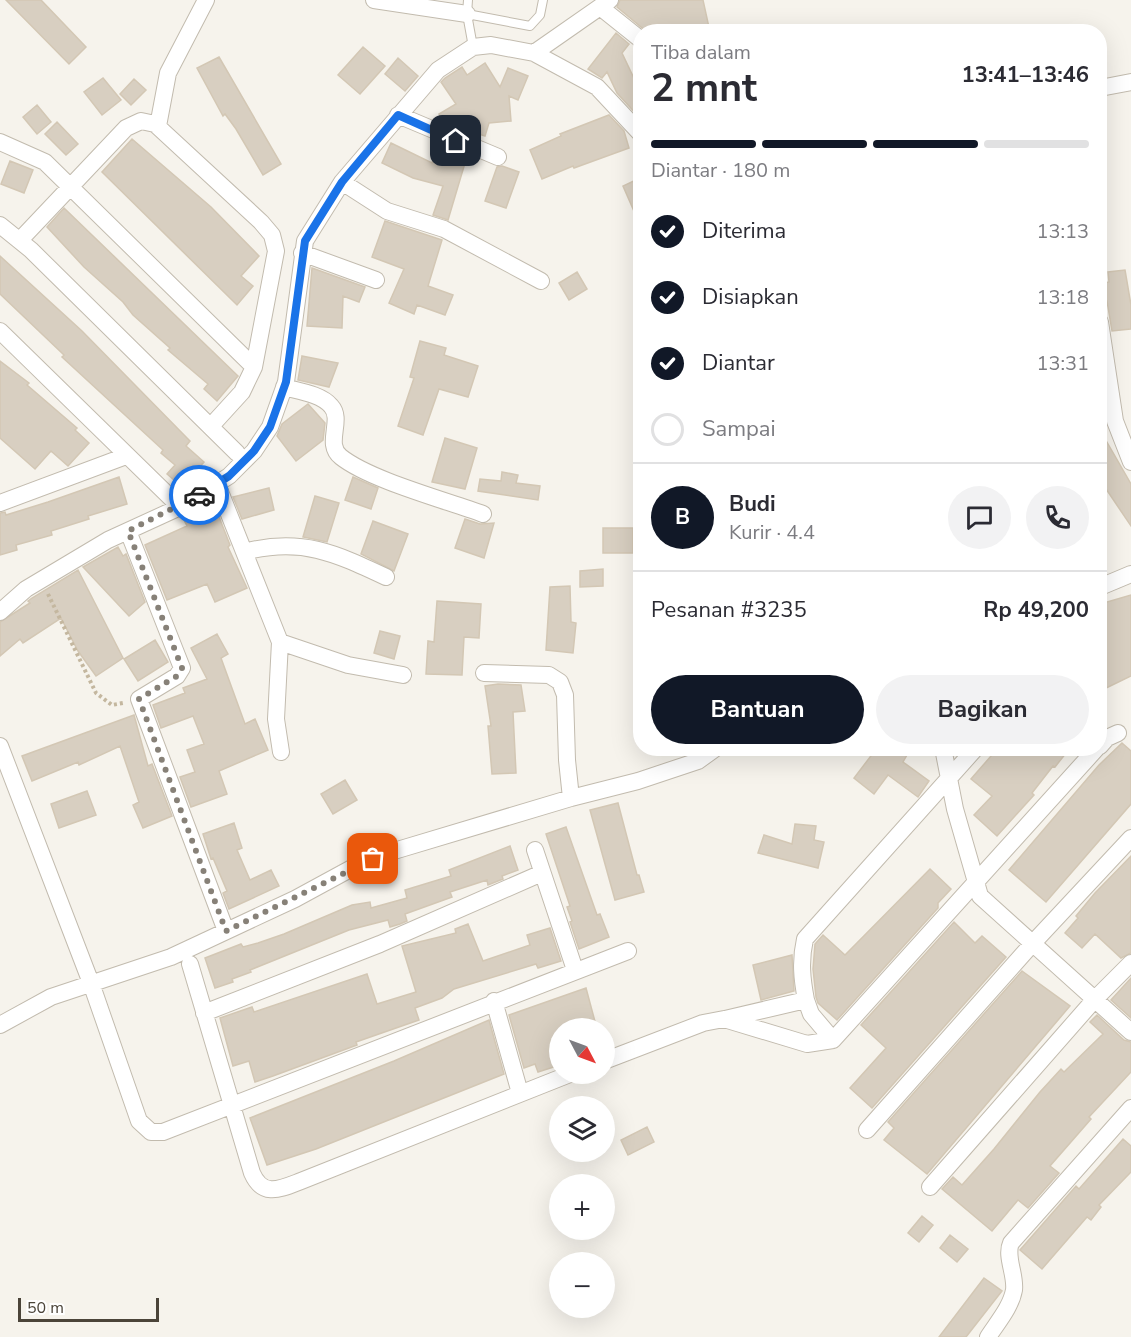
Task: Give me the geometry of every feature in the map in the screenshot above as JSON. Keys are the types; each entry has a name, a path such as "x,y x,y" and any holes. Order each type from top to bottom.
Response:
{"street":[{"path":"158,126 168,73 206,0"},
{"path":"374,0 467,7"},
{"path":"534,53 605,3 633,32"},
{"path":"0,612 27,589 42,580 128,531 180,507 217,484 229,476 254,451 270,427 284,387 293,341 296,289 305,241 342,182 438,70 473,46 491,45 534,53 597,87 633,126"},
{"path":"1107,87 1131,82"},
{"path":"398,115 498,157"},
{"path":"20,240 126,128 141,121 158,126 272,235 276,251 254,367 242,392 211,426"},
{"path":"0,142 39,159 254,367"},
{"path":"342,182 387,211 444,229 541,281"},
{"path":"0,225 20,240 237,453"},
{"path":"302,253 376,280"},
{"path":"0,331 174,501"},
{"path":"284,387 330,404 336,414 333,447 339,456 371,473 483,514"},
{"path":"1107,400 1131,462"},
{"path":"0,503 126,456"},
{"path":"217,484 280,642 276,719 280,752"},
{"path":"128,531 182,668 177,676 139,699 226,931"},
{"path":"244,552 273,544 311,548 344,558 386,577"},
{"path":"1107,584 1131,574"},
{"path":"280,642 348,665 404,675"},
{"path":"484,673 549,675 560,682 566,695 567,760 571,798"},
{"path":"1107,738 1118,733"},
{"path":"0,746 91,983 139,1121 151,1132 163,1132 494,1001 628,951"},
{"path":"0,1025 51,997 171,957 296,899 352,868 394,851 668,771 698,761 705,756"},
{"path":"944,756 980,896 1131,1032"},
{"path":"832,1040 811,1014 806,1000 801,974 802,954 806,939 969,756"},
{"path":"724,1019 807,1044 832,1040 1090,756"},
{"path":"867,1130 1033,943 1130,843"},
{"path":"535,850 575,970"},
{"path":"204,1013 380,944 542,873"},
{"path":"930,1187 1095,999 1131,963"},
{"path":"190,964 257,1184 266,1190 275,1191 549,1082"},
{"path":"615,1057 703,1023 806,1000"},
{"path":"494,1001 520,1093"},
{"path":"988,1337 1014,1291 1014,1273 1009,1255 1011,1243 1131,1108"}],"lane":[{"path":"473,46 467,7 530,26 540,15 543,0"}],"path":[{"path":"42,580 96,693 112,705 139,699"}],"building":[{"path":"6,0 41,0 86,47 69,64"},
{"path":"620,0 703,0 708,24 637,24 617,7"},
{"path":"616,33 629,44 622,53 633,76 633,110 617,93 607,72 602,78 588,69"},
{"path":"363,47 385,66 360,94 338,75"},
{"path":"219,57 281,164 263,175 236,129 225,114 223,116 197,68"},
{"path":"398,58 418,76 405,91 385,74"},
{"path":"485,63 500,87 508,68 528,76 518,100 509,96 511,121 489,123 485,136 445,123 439,114 456,104 441,82 462,67 467,75"},
{"path":"103,78 121,100 102,115 84,92"},
{"path":"134,79 146,90 131,105 120,94"},
{"path":"37,105 51,122 37,134 23,117"},
{"path":"609,115 624,131 629,148 574,168 573,166 542,179 530,150 561,136 560,134"},
{"path":"57,122 78,144 66,155 45,134"},
{"path":"132,139 211,207 259,256 241,276 253,286 237,305 102,172"},
{"path":"391,143 432,163 435,154 465,163 448,220 433,215 443,186 413,178 382,163"},
{"path":"10,161 33,170 24,193 1,184"},
{"path":"502,166 519,172 506,208 485,201 497,167"},
{"path":"633,181 633,209 623,186"},
{"path":"64,208 238,376 217,401 204,389 208,384 168,350 170,348 84,267 47,227"},
{"path":"385,221 442,240 428,286 453,295 445,315 417,305 414,314 389,303 404,269 372,257"},
{"path":"0,256 82,331 190,441 186,446 204,462 182,487 167,474 175,465 161,453 163,450 62,357 64,355 0,294"},
{"path":"312,268 365,287 359,302 343,296 342,328 307,326"},
{"path":"1125,270 1131,305 1131,329 1112,331 1107,301 1108,272"},
{"path":"577,272 587,289 569,300 559,283"},
{"path":"420,341 446,348 444,355 478,366 468,397 439,389 423,435 398,426 414,378 410,377"},
{"path":"302,356 338,363 329,387 298,380"},
{"path":"0,361 29,383 27,385 77,428 75,430 89,443 68,466 51,451 35,469 0,438"},
{"path":"308,404 325,423 323,440 296,461 277,436 282,424"},
{"path":"445,438 477,448 465,489 432,482"},
{"path":"1107,442 1131,484 1131,526 1107,490"},
{"path":"502,472 518,475 516,483 540,486 538,500 478,491 480,479 501,481"},
{"path":"119,477 127,504 88,516 89,519 51,531 52,535 16,545 17,550 0,555 0,513 5,512 6,515"},
{"path":"353,477 378,488 371,509 345,500"},
{"path":"269,488 274,510 242,519 233,497"},
{"path":"315,496 339,503 327,542 303,537"},
{"path":"214,504 230,545 228,547 247,588 215,602 207,584 167,600 145,545 187,526 183,518"},
{"path":"465,519 480,524 494,523 484,558 455,548"},
{"path":"373,521 408,534 394,571 361,554"},
{"path":"603,528 633,528 633,553 603,553"},
{"path":"118,547 123,556 126,554 145,602 129,616 83,567"},
{"path":"603,569 603,586 580,587 580,571"},
{"path":"78,570 123,658 96,676 78,651 61,618 23,643 20,639 0,656 0,622 30,603 28,601 32,598"},
{"path":"570,586 571,622 576,623 573,653 546,650 550,587"},
{"path":"1131,595 1131,676 1107,688 1107,602"},
{"path":"437,601 481,604 479,638 464,637 462,675 426,674 428,641 434,642"},
{"path":"380,631 400,636 394,659 374,653"},
{"path":"217,634 228,654 221,658 245,724 255,719 268,750 219,771 227,794 191,807 180,777 195,772 187,750 204,744 193,716 161,728 153,705 185,693 183,688 207,679 191,648"},
{"path":"155,640 168,662 138,681 124,659"},
{"path":"521,685 525,711 513,712 516,773 492,774 488,726 491,726 485,686"},
{"path":"134,715 148,766 152,764 172,816 143,828 133,805 139,802 120,746 79,765 78,762 32,781 22,756"},
{"path":"1122,743 1131,751 1131,804 1046,902 1009,870 1099,765"},
{"path":"871,756 906,756 903,762 929,781 918,797 888,775 874,794 854,778"},
{"path":"991,756 1064,756 1032,793 1034,795 997,836 974,815 992,796 971,779"},
{"path":"345,780 357,800 333,814 321,794"},
{"path":"87,791 96,815 59,828 51,804"},
{"path":"618,803 637,875 639,875 644,892 615,900 590,810"},
{"path":"234,823 242,848 237,850 250,880 271,870 279,886 229,909 223,893 227,891 213,858 211,859 203,834"},
{"path":"795,824 816,826 814,840 824,842 818,868 758,853 764,835 792,844"},
{"path":"566,827 597,915 600,914 609,937 579,949 570,922 572,921 567,907 570,906 546,834"},
{"path":"510,846 518,870 502,876 503,879 488,885 487,880 450,892 452,897 405,914 407,921 400,924 390,927 388,920 349,930 250,970 251,972 232,979 233,982 215,988 205,958 241,944 243,947 284,934 352,905 370,902 371,908 407,898 405,890 451,876 449,870"},
{"path":"1131,856 1131,953 1121,958 1095,934 1082,948 1065,933 1095,893"},
{"path":"930,869 951,889 938,903 938,908 837,1020 818,1003 816,997 813,969 815,944 823,935 845,955"},
{"path":"954,922 975,943 982,936 1006,957 872,1108 850,1088 886,1048 861,1025"},
{"path":"468,924 483,961 530,945 527,935 550,928 561,961 538,968 536,964 454,989 442,998 415,1008 419,1020 255,1082 249,1061 233,1066 220,1018 252,1007 254,1012 367,974 377,1004 416,992 402,946 456,933 455,929"},
{"path":"792,955 794,991 761,1000 753,965"},
{"path":"1022,971 1070,1006 927,1174 884,1140 894,1128 888,1122"},
{"path":"1131,978 1131,1018 1111,1000"},
{"path":"586,988 594,1018 549,1018 549,1068 538,1072 535,1064 524,1068 509,1015"},
{"path":"1097,1015 1124,1040 1131,1042 1131,1072 1089,1117 1091,1119 1050,1166 1059,1173 1028,1208 1018,1200 992,1231 942,1189 953,1177 962,1185 1061,1069 1064,1072 1103,1034 1090,1022"},
{"path":"489,1020 504,1074 316,1149 267,1165 250,1118 394,1061"},
{"path":"647,1127 654,1142 628,1155 621,1140"},
{"path":"1123,1139 1131,1146 1131,1172 1099,1205 1101,1207 1091,1220 1087,1217 1042,1269 1020,1250 1076,1186 1079,1189"},
{"path":"922,1216 933,1225 919,1242 908,1233"},
{"path":"950,1235 968,1249 957,1262 940,1248"},
{"path":"984,1278 1002,1291 966,1337 939,1337"}],"way so far":[{"path":"199,495 180,507 128,531 182,668 181,673 177,676 139,699 226,931 296,899 373,859"}],"route":[{"path":"199,495 229,476 254,451 270,427 286,382 293,341 296,289 305,241 342,182 398,115 456,141"}]}
